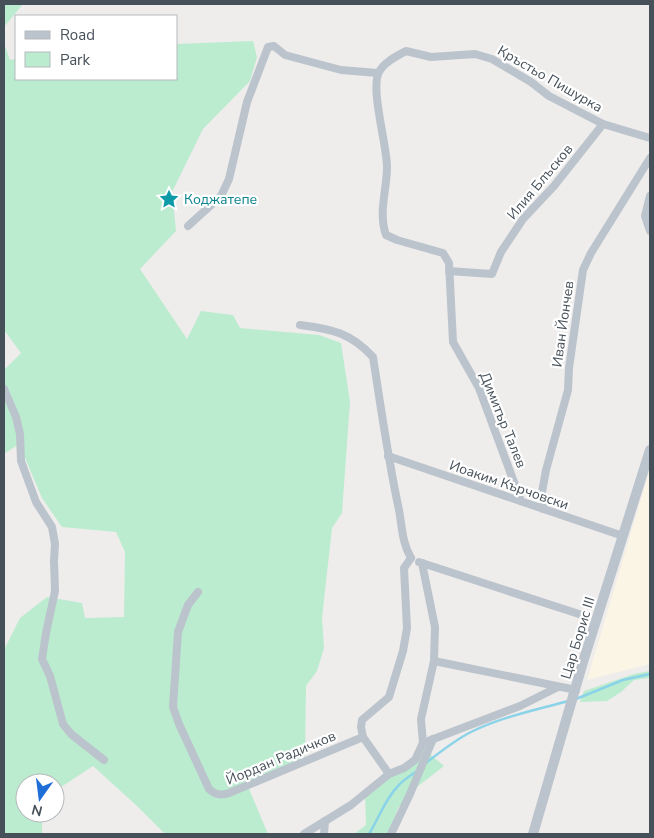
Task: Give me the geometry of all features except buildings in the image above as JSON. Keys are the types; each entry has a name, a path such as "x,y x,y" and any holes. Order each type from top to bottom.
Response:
{"street":[{"path":"188,226 221,196 229,179 247,102 268,47 274,46 286,55 341,70 378,73"},
{"name":"Кръстьо Пишурка","path":"378,73 383,66 406,51 430,57 475,54 492,60 531,82 549,96 603,124 650,138"},
{"name":"Димитър Талев","path":"378,73 377,95 387,166 382,208 383,225 386,235 443,253 449,263 453,342 479,388 521,501"},
{"name":"Илия Блъсков","path":"449,271 492,274 501,252 523,219 554,186 603,124"},
{"name":"Иван Йончев","path":"542,509 542,492 546,470 568,390 569,368 583,270 591,253 650,158"},
{"path":"650,196 645,216 650,231"},
{"path":"300,325 345,334 363,346 373,357 388,456 403,530 404,546 411,558 582,615"},
{"path":"4,389 16,417 20,434 21,461 36,502 52,527 55,544 55,591 42,659 50,676 63,724 71,734 104,760"},
{"name":"Цар Борис III","path":"533,834 650,450"},
{"name":"Иоаким Кърчовски","path":"388,456 623,536"},
{"path":"389,774 363,737 361,728 362,720 390,697 403,651 407,628 404,568 411,558"},
{"path":"304,834 351,805 389,774 404,768 415,760 423,742 421,719 434,661 435,627 422,563"},
{"name":"Йордан Радичков","path":"198,592 188,605 178,632 173,707 209,789 224,795 363,737"},
{"path":"434,661 576,690"},
{"path":"423,742 520,706 558,686"},
{"path":"391,834 410,794 432,739"},
{"path":"324,834 325,821"}],"shaded area":[{"path":"650,469 650,664 587,680 639,506"}],"green space":[{"path":"4,4 23,4 4,27"},
{"path":"253,41 257,57 250,81 203,129 172,192 176,231 140,269 187,339 201,311 233,315 240,328 319,335 341,343 350,402 342,513 332,528 322,618 324,648 317,671 306,686 305,756 247,784 268,834 165,834 93,766 65,784 65,773 15,773 15,823 42,823 42,834 4,834 4,650 20,618 47,597 82,603 85,618 124,617 125,552 116,532 62,527 42,498 19,444 4,454 4,370 21,353 4,330 4,43 10,60 15,59 15,80 178,80 178,44"},
{"path":"650,671 650,678 634,680 607,701 580,702 584,691 634,674"},
{"path":"425,750 444,766 417,787 398,808 389,834 354,834 366,825 365,793"}],"waterway":[{"path":"576,699 623,680 650,674"},
{"path":"426,763 448,746 482,727 519,714 568,701"},
{"path":"369,834 393,791 417,771"}],"place":[{"name":"Коджатепе","path":"169,199"}]}
